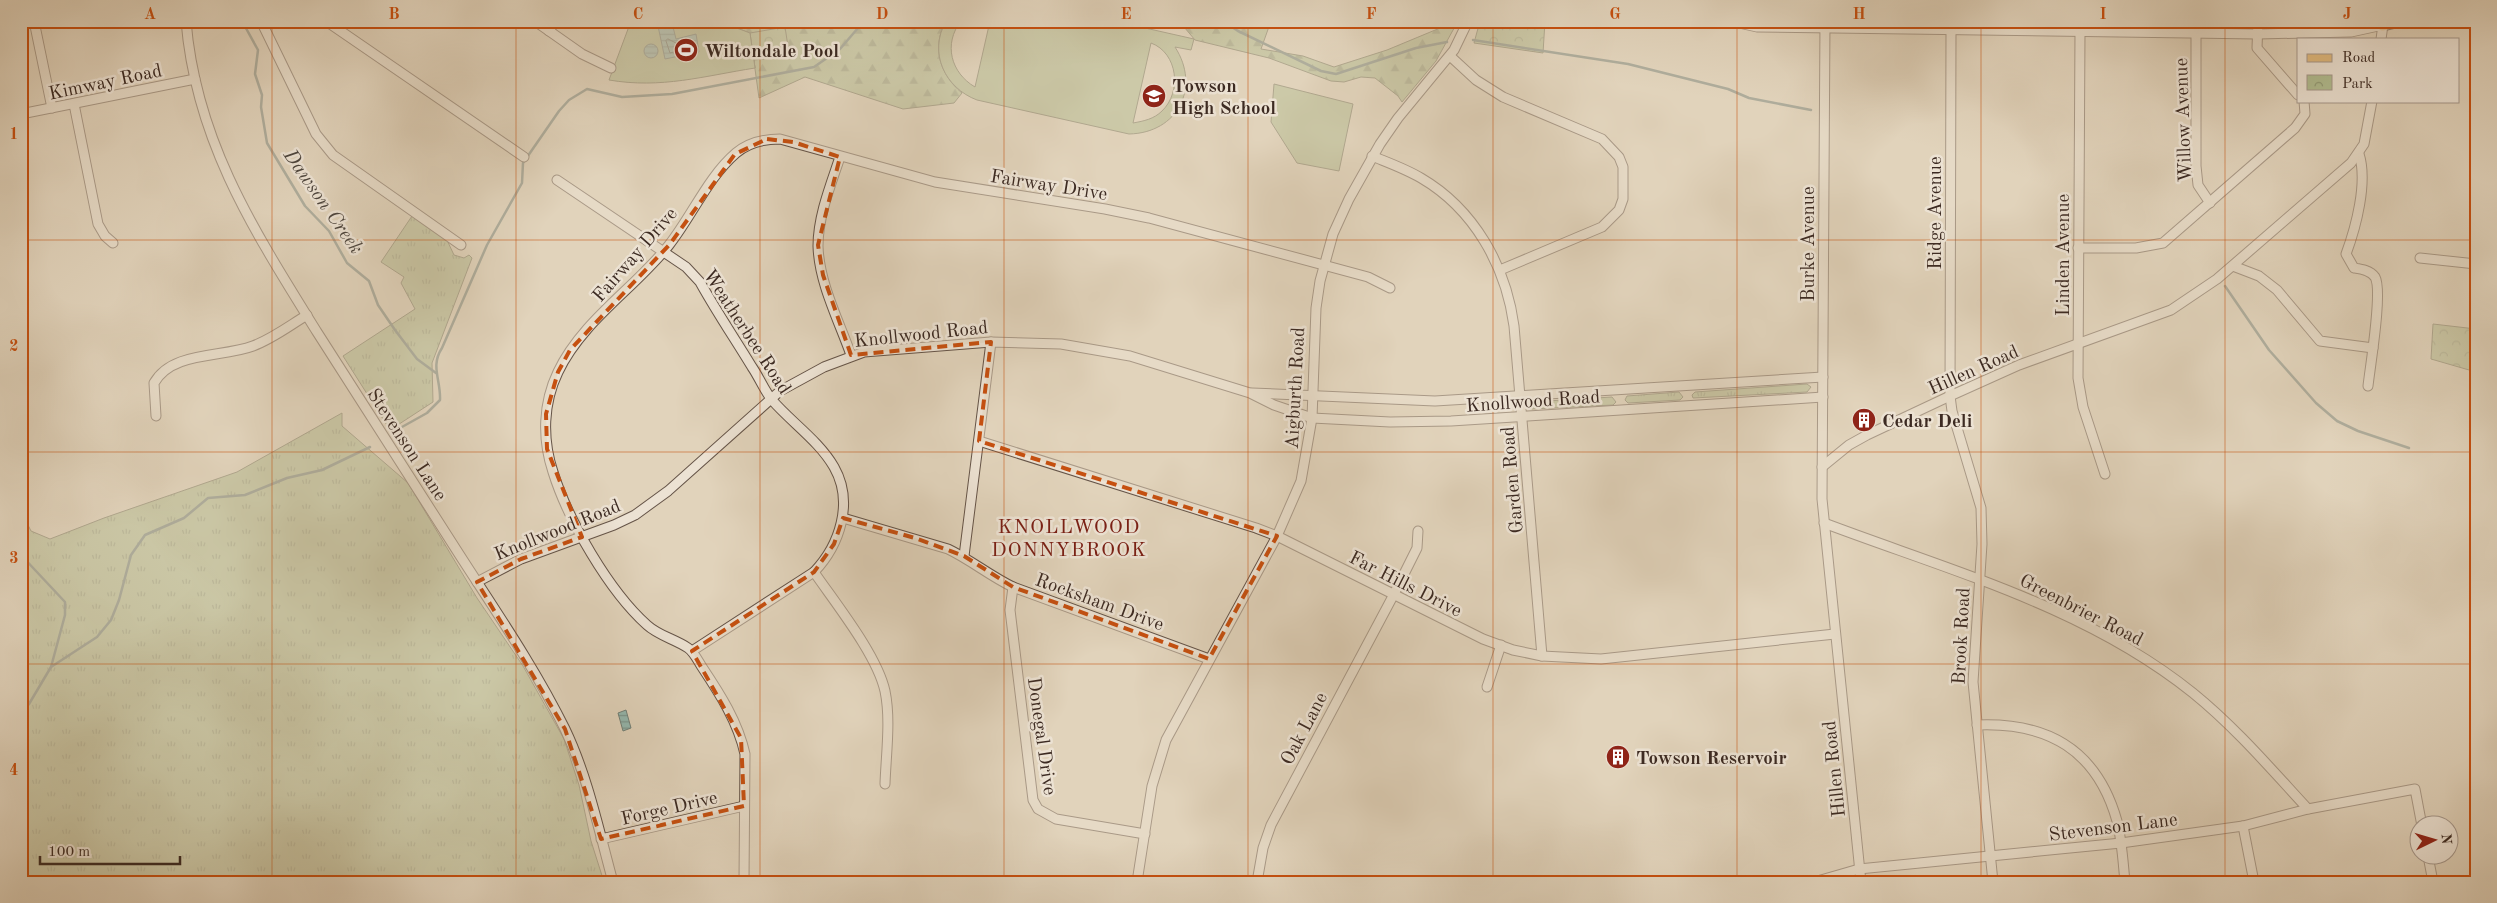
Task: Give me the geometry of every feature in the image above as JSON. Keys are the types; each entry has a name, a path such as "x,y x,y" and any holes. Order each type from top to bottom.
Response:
{"main road":[{"path":"2383,23 2400,21"}],"street":[{"path":"34,21 52,108"},
{"name":"Stevenson Lane","path":"186,21 194,78 208,128 229,182 257,236 545,692 565,729 582,771 613,882"},
{"path":"261,21 316,134 333,155 461,245"},
{"path":"326,21 524,157"},
{"path":"534,21 582,54 611,68"},
{"path":"549,31 555,21"},
{"name":"Aigburth Road","path":"1137,882 1152,786 1166,740 1277,536 1301,481 1312,418 1314,325 1324,265 1340,217 1372,156 1398,118 1450,56 1468,21"},
{"path":"1730,21 1757,27 1825,25 1951,30 2005,26 2080,32 2258,34 2351,32 2383,23 2381,38"},
{"path":"2132,21 2132,32"},
{"path":"2258,21 2258,48 2297,94"},
{"name":"Burke Avenue","path":"1822,467 1825,25"},
{"name":"Ridge Avenue","path":"1950,396 1951,30"},
{"name":"Linden Avenue","path":"2080,32 2078,248 2080,392 2105,474"},
{"name":"Willow Avenue","path":"2196,33 2196,173 2200,190 2210,203"},
{"path":"1450,56 1476,80 1503,97 1602,140 1619,157 1623,167 1624,199 1619,210 1602,227 1500,270"},
{"name":"Kimway Road","path":"21,114 194,78"},
{"path":"2078,248 2136,248 2158,245 2171,237 2295,128 2305,114 2304,102"},
{"name":"Hillen Road","path":"1861,882 1824,523 1822,467 1850,445 1867,435 1950,396 2078,343 2170,310 2202,291 2343,172 2359,154 2368,132 2372,102"},
{"path":"74,104 98,224 105,236 113,243"},
{"name":"Fairway Drive","path":"692,651 656,633 646,625 614,586 582,536 553,473 547,449 546,414 550,392 570,350 664,252 719,172 743,147 767,139 780,139 935,182 1105,208 1368,276 1390,288"},
{"path":"2359,154 2363,174 2354,234 2346,254 2354,268 2368,271 2376,280 2378,296 2368,386"},
{"name":"Garden Road","path":"1372,156 1415,174 1447,196 1476,228 1500,270 1512,311 1542,656"},
{"path":"840,157 821,222 818,245 823,275 851,355"},
{"name":"Weatherbee Road","path":"557,180 686,267 700,282 770,398 834,467 842,489 843,518 834,544 814,572 692,651"},
{"path":"2420,258 2476,264"},
{"path":"2233,266 2259,276 2277,290 2320,341 2373,348"},
{"path":"156,416 154,383 158,375 166,369 182,361 251,347 269,339 307,315"},
{"path":"964,556 991,342"},
{"name":"Knollwood Road","path":"477,582 522,559 623,521 655,502 770,398 809,374 851,355 877,350 991,342 1046,342 1109,351 1250,393 1274,405 1312,418 1422,422 1522,418 1822,397"},
{"name":"Knollwood Road","path":"1250,393 1435,401 1823,377"},
{"name":"Brook Road","path":"1950,396 1952,411 1981,508 1982,544 1972,672 1993,882"},
{"name":"Far Hills Drive","path":"979,441 1236,521 1277,536 1469,633 1501,646 1542,656 1601,659 1835,634"},
{"name":"Rocksham Drive","path":"843,518 948,548 964,556 994,578 1014,587 1209,659"},
{"name":"Greenbrier Road","path":"1824,523 1979,578 2091,628 2122,644 2192,693 2225,721 2308,809"},
{"name":"Oak Lane","path":"1257,882 1263,848 1271,825 1394,596 1417,548 1418,531"},
{"path":"814,572 862,644 883,684 886,706 885,784"},
{"name":"Donegal Drive","path":"1014,587 1010,610 1033,800 1038,808 1056,819 1145,834"},
{"path":"1487,687 1501,646"},
{"path":"692,651 729,712 741,738 745,754 744,882"},
{"path":"1977,725 2011,726 2040,732 2063,742 2077,753 2090,767 2111,804 2121,843 2125,882"},
{"name":"Stevenson Lane","path":"1814,882 1859,869 2121,843 2243,826 2308,809 2415,788 2420,816"},
{"name":"Forge Drive","path":"601,839 744,806"},
{"path":"2243,826 2254,882"},
{"path":"2430,866 2433,882"}],"highlighted area":[{"path":"767,139 793,142 840,157 818,245 823,275 851,355 991,342 979,441 1277,536 1209,659 1013,587 964,556 915,538 843,518 834,544 814,572 692,651 741,738 744,806 601,839 565,729 477,582 521,559 582,537 547,449 546,414 558,372 570,350 670,244 735,154"}],"green space":[{"name":"Wiltondale Pool","path":"631,21 718,21 750,33 755,68 665,82 647,83 609,80"},
{"path":"946,21 939,41 940,60 948,78 962,93 954,103 903,109 805,77 759,98 750,33 721,22"},
{"path":"946,21 961,21 952,39 952,57 960,74 975,87 990,21 1114,21 1194,39 1191,50 1175,47 1186,77 1185,92 1180,105 1172,117 1161,126 1146,132 1129,134 977,100 956,87 948,78 939,57 941,33","holes":["1151,43 1160,48 1172,64 1174,74 1173,94 1159,114 1133,123"]},
{"path":"1179,21 1271,21 1261,49 1303,56 1334,67 1387,50 1440,28 1443,21 1458,21 1436,61 1402,102 1398,96 1375,78 1361,77 1344,82 1331,81 1269,58 1195,40"},
{"path":"1480,21 1545,21 1543,53 1474,43"},
{"path":"785,27 789,53 780,54 781,57 754,60 755,68 750,33"},
{"path":"1274,84 1353,104 1339,171 1297,163 1271,122"},
{"path":"412,216 446,238 454,255 464,258 469,255 472,258 432,363 433,402 390,430 343,356 415,309 401,283 404,277 381,262"},
{"path":"2433,324 2476,329 2476,372 2431,359"},
{"path":"1807,384 1811,387 1807,392 1693,398 1692,395 1695,392"},
{"path":"1679,392 1683,397 1680,400 1628,403 1625,400 1627,396"},
{"path":"1612,397 1616,402 1613,405 1532,409 1529,406 1531,402"},
{"path":"342,413 342,426 408,483 477,598 523,666 564,739 579,785 591,841 604,882 21,882 21,511 31,531 50,539 104,518 237,472"}],"water":[{"name":"Wiltondale Pool","path":"672,23 676,39 696,34 699,52 665,59 658,26"},
{"path":"651,44 656,46 658,51 656,56 651,58 646,56 644,51 646,46"},
{"path":"626,710 631,728 623,731 618,713"}],"waterway":[{"name":"Dawson Creek","path":"242,21 258,50 255,74 262,95 261,107 267,143 305,206 329,231 347,263 369,281 378,305 395,330 417,359 436,373"},
{"path":"393,432 427,413 440,400 436,367 442,348 487,245 522,183 523,163 559,111 569,100 587,89 622,97 672,94 814,67 840,49 864,21"},
{"path":"1223,21 1238,31 1321,71 1336,74 1416,48 1447,42"},
{"path":"1473,40 1628,64 1728,89 1749,98 1811,110"},
{"path":"2225,286 2269,350 2316,403 2337,421 2358,431 2409,448"},
{"path":"21,712 29,704 51,667 97,637 111,620 119,600 131,555 145,535 184,518 208,498 245,495 287,478 322,470 370,447"},
{"path":"21,555 65,602 65,615 51,667"}],"place":[{"name":"Wiltondale Pool","path":"686,50"},
{"name":"Towson High School","path":"1154,96"},
{"name":"Cedar Deli","path":"1864,420"},
{"name":"Towson Reservoir","path":"1618,757"}],"district":[{"name":"KNOLLWOOD DONNYBROOK","path":"1069,538"}]}
